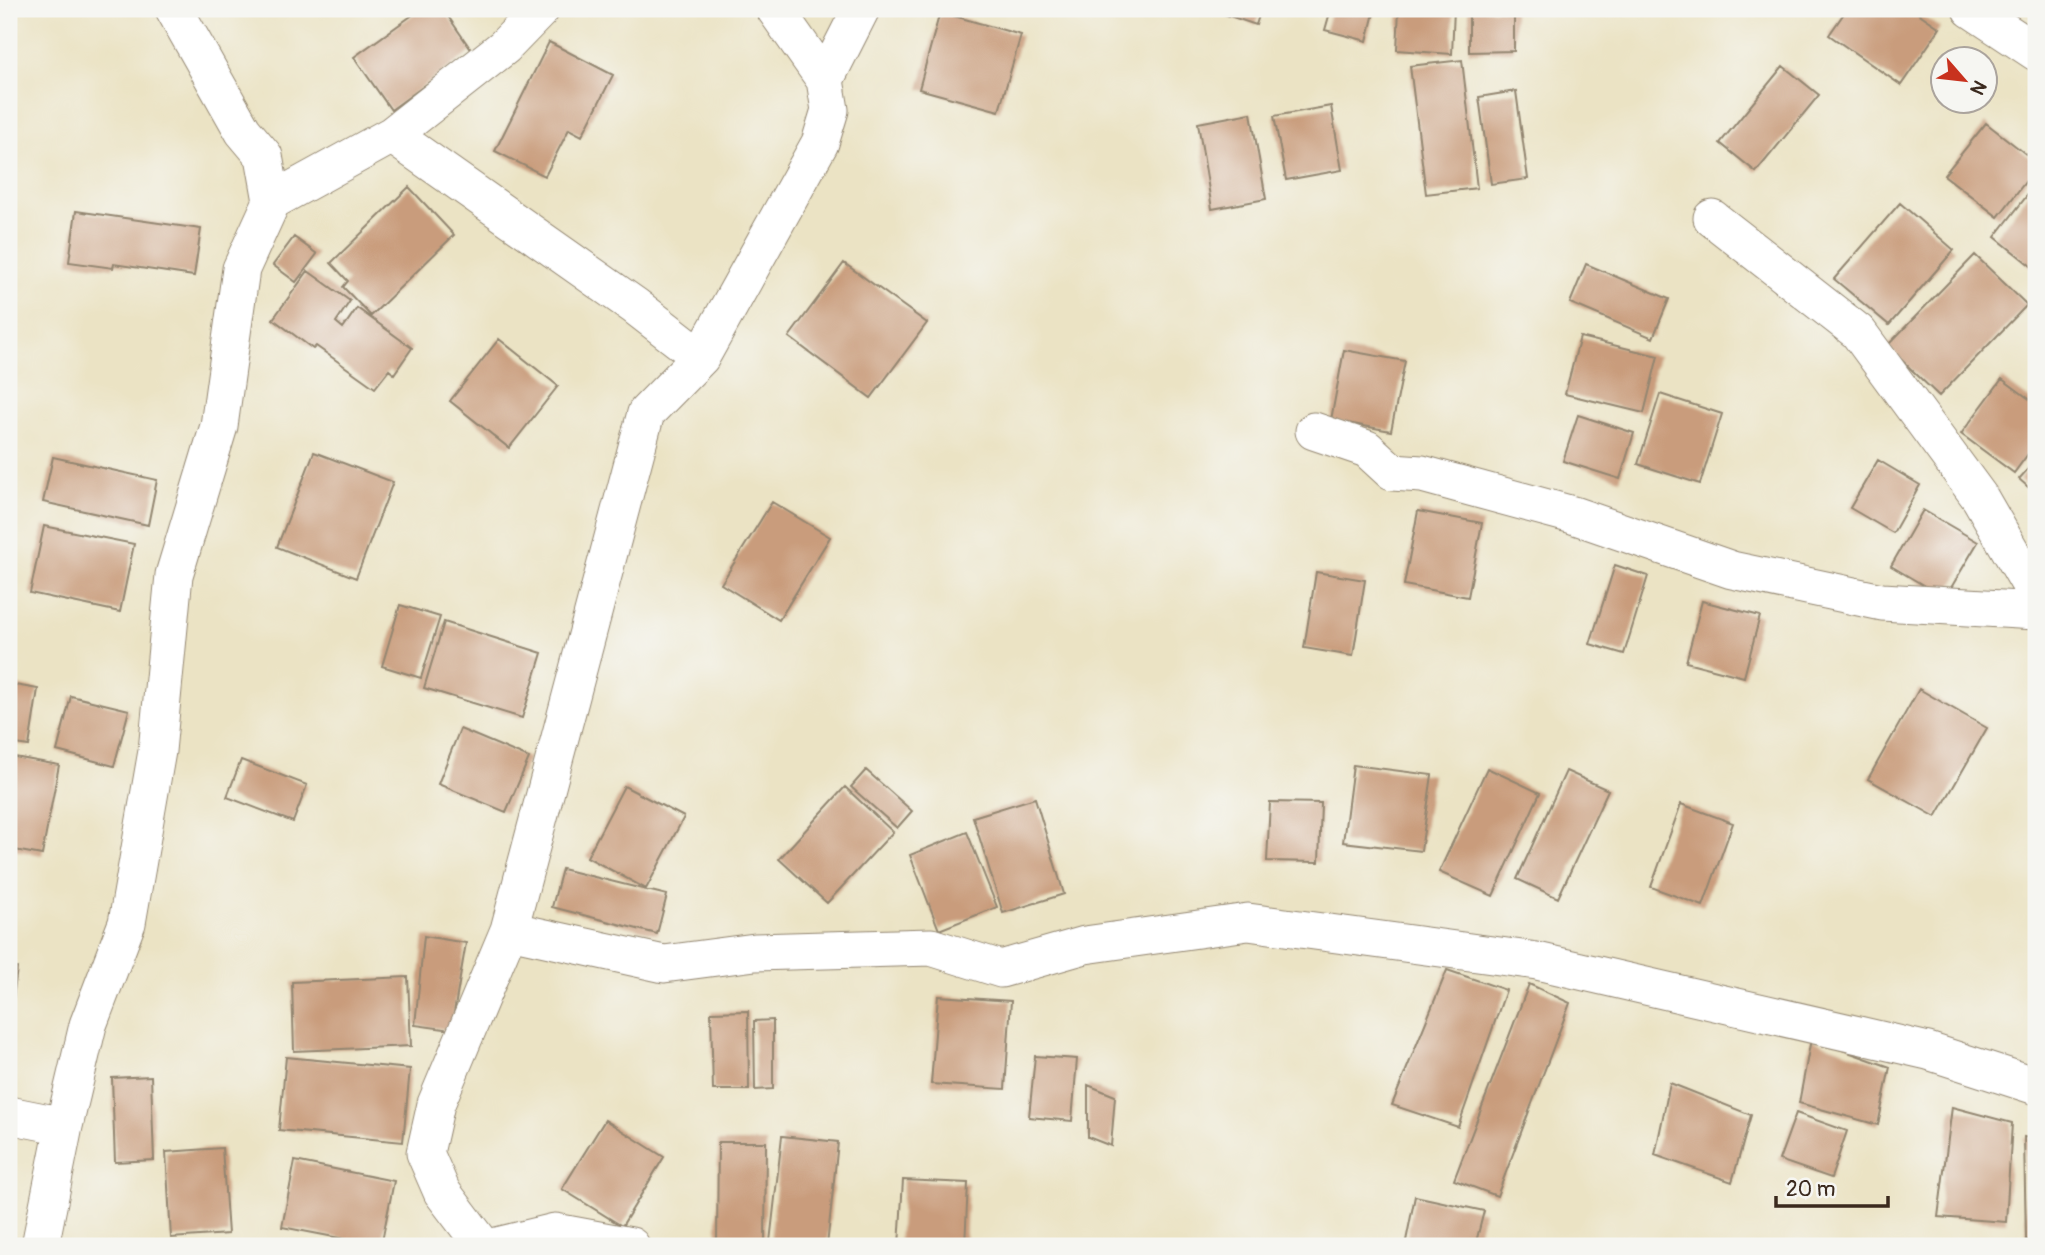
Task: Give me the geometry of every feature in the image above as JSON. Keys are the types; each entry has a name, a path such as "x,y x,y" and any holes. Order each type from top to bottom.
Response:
{"street":[{"path":"40,1246 88,1025 127,923 157,751 174,575 219,426 241,269 272,201 264,156 243,131 174,9"},
{"path":"272,201 392,135 504,47 541,9"},
{"path":"483,1246 442,1192 425,1153 436,1104 509,930 646,413 701,356 820,143 830,110 825,80 775,9"},
{"path":"825,80 861,9"},
{"path":"1971,9 2036,52"},
{"path":"392,135 635,306 701,356"},
{"path":"1712,218 1858,332 1980,498 2036,595"},
{"path":"1314,431 1367,449 1392,472 1422,474 1573,514 1732,570 1882,602 2036,611"},
{"path":"509,930 664,964 755,953 931,947 1002,969 1084,944 1248,922 1537,961 1928,1051 2036,1086"},
{"path":"9,1115 64,1126"},
{"path":"497,1246 555,1232 631,1246"}],"building":[{"path":"421,9 443,9 472,51 391,110 354,57"},
{"path":"1209,9 1261,9 1256,25"},
{"path":"1331,9 1375,9 1367,41 1325,30"},
{"path":"1399,9 1454,9 1452,54 1397,50"},
{"path":"1469,9 1514,9 1514,51 1469,52"},
{"path":"1847,9 1912,9 1940,28 1901,85 1829,35"},
{"path":"940,12 1021,35 999,111 919,89"},
{"path":"549,42 613,75 582,136 569,129 545,176 495,151"},
{"path":"1462,60 1477,188 1426,194 1410,66"},
{"path":"1783,66 1819,95 1756,172 1720,143"},
{"path":"1516,91 1528,179 1491,184 1479,97"},
{"path":"1331,106 1342,170 1286,180 1274,116"},
{"path":"1251,113 1266,199 1212,209 1198,123"},
{"path":"1986,123 2036,162 2036,168 1998,217 1944,175"},
{"path":"2036,184 2036,270 1995,237"},
{"path":"409,187 454,235 371,316 343,287 348,281 331,263"},
{"path":"1900,203 1954,250 1889,325 1834,279"},
{"path":"76,211 201,229 194,276 114,264 113,268 69,262"},
{"path":"294,237 317,254 296,282 273,265"},
{"path":"1975,255 2027,305 1939,396 1887,346"},
{"path":"844,263 927,323 871,398 789,337"},
{"path":"1586,264 1669,299 1653,338 1570,303"},
{"path":"308,271 350,301 336,322 343,328 357,308 412,348 394,374 389,370 375,388 316,346 313,349 273,319"},
{"path":"1580,337 1658,356 1644,413 1565,394"},
{"path":"499,339 558,386 509,448 450,401"},
{"path":"1344,350 1405,361 1391,431 1331,420"},
{"path":"2002,379 2036,404 2036,443 2014,473 1961,434"},
{"path":"1660,394 1722,414 1700,484 1638,464"},
{"path":"1578,415 1634,433 1620,479 1563,461"},
{"path":"314,452 393,482 356,578 277,547"},
{"path":"53,457 157,480 148,525 43,502"},
{"path":"1878,460 1920,485 1893,533 1850,508"},
{"path":"2036,460 2036,494 2019,479"},
{"path":"772,502 830,537 779,620 721,584"},
{"path":"1923,510 1978,542 1945,598 1891,566"},
{"path":"1418,511 1482,523 1468,597 1404,585"},
{"path":"44,526 134,544 120,612 30,593"},
{"path":"1615,565 1648,576 1624,654 1590,644"},
{"path":"1316,572 1365,580 1353,656 1304,648"},
{"path":"1702,601 1760,616 1744,677 1686,662"},
{"path":"400,605 440,617 421,678 382,666"},
{"path":"444,622 542,653 522,718 424,688"},
{"path":"9,684 38,689 29,746 9,743"},
{"path":"1919,689 1987,728 1936,817 1868,779"},
{"path":"71,696 129,710 114,766 57,751"},
{"path":"460,729 529,758 506,812 438,784"},
{"path":"9,756 59,765 42,855 9,849"},
{"path":"241,760 307,785 293,822 227,797"},
{"path":"1353,765 1432,775 1421,851 1343,842"},
{"path":"1487,768 1540,793 1493,896 1439,872"},
{"path":"866,770 912,811 897,828 851,787"},
{"path":"1566,771 1608,790 1558,898 1517,879"},
{"path":"624,786 684,817 646,889 587,857"},
{"path":"845,787 893,832 827,903 779,859"},
{"path":"1035,798 1064,894 1003,913 973,817"},
{"path":"1270,802 1321,803 1319,862 1267,861"},
{"path":"1681,804 1733,823 1703,906 1651,887"},
{"path":"967,832 997,907 939,930 910,855"},
{"path":"562,869 667,895 657,934 552,907"},
{"path":"424,936 466,943 451,1030 415,1025"},
{"path":"9,967 17,968 10,1022 9,1022"},
{"path":"1447,970 1506,990 1458,1127 1392,1105"},
{"path":"408,977 411,1046 294,1051 292,982"},
{"path":"1529,984 1570,1003 1497,1196 1454,1180"},
{"path":"938,996 1011,1001 1005,1089 931,1084"},
{"path":"748,1011 749,1090 713,1090 711,1012"},
{"path":"773,1020 773,1089 755,1090 754,1021"},
{"path":"1811,1039 1890,1067 1878,1125 1799,1103"},
{"path":"1035,1056 1077,1059 1072,1121 1029,1117"},
{"path":"286,1057 410,1069 403,1142 279,1130"},
{"path":"151,1076 154,1160 115,1162 112,1078"},
{"path":"1670,1083 1751,1115 1732,1182 1655,1155"},
{"path":"1088,1085 1115,1096 1111,1146 1088,1137"},
{"path":"1952,1107 2012,1123 2006,1222 1938,1217"},
{"path":"1796,1113 1847,1131 1831,1178 1779,1160"},
{"path":"605,1120 664,1157 622,1226 562,1189"},
{"path":"782,1136 838,1142 827,1246 770,1242"},
{"path":"2024,1137 2036,1139 2036,1240 2026,1240"},
{"path":"718,1142 766,1142 765,1243 717,1244"},
{"path":"222,1148 228,1234 171,1238 166,1152"},
{"path":"295,1161 394,1181 381,1246 282,1227"},
{"path":"903,1180 968,1183 965,1246 899,1246"},
{"path":"1415,1196 1484,1211 1475,1246 1405,1246"}]}
